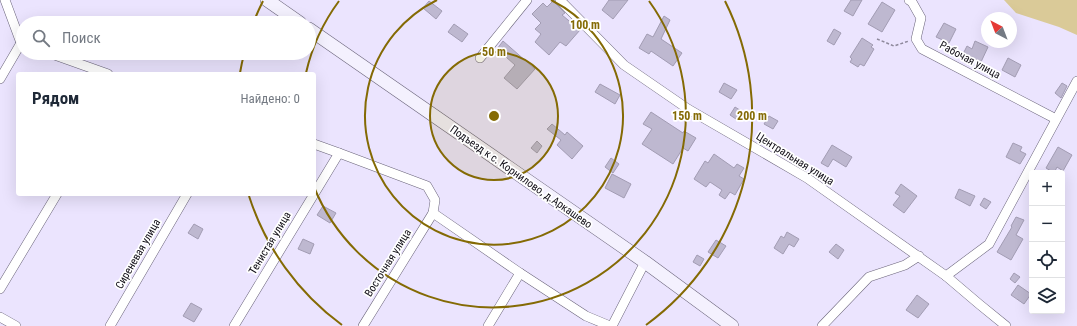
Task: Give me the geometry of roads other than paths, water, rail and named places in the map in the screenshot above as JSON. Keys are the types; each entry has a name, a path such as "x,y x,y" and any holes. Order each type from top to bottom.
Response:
{"street":[{"path":"5,0 16,28"},
{"path":"267,0 290,16"},
{"path":"480,58 527,0"},
{"name":"Центральная улица","path":"560,0 624,65 688,109 807,178 946,276 1006,326"},
{"name":"Рабочая улица","path":"909,0 912,2 921,18 916,39 922,49 1056,119"},
{"name":"Подъезд к с. Корнилово, д.Аркашево","path":"316,34 645,262 732,326"},
{"path":"0,79 16,53"},
{"path":"69,60 102,72"},
{"path":"946,276 989,244 1077,81"},
{"path":"316,145 427,186 436,200 433,213 586,316 611,326 645,262"},
{"name":"Тенистая улица","path":"316,191 339,153"},
{"path":"0,289 56,196"},
{"name":"Сиреневая улица","path":"110,326 186,196"},
{"name":"Тенистая улица","path":"234,326 313,196"},
{"name":"Восточная улица","path":"363,326 433,213"},
{"path":"822,326 870,277 905,265 919,256"},
{"path":"488,326 520,273"},
{"path":"0,317 16,326"}]}
